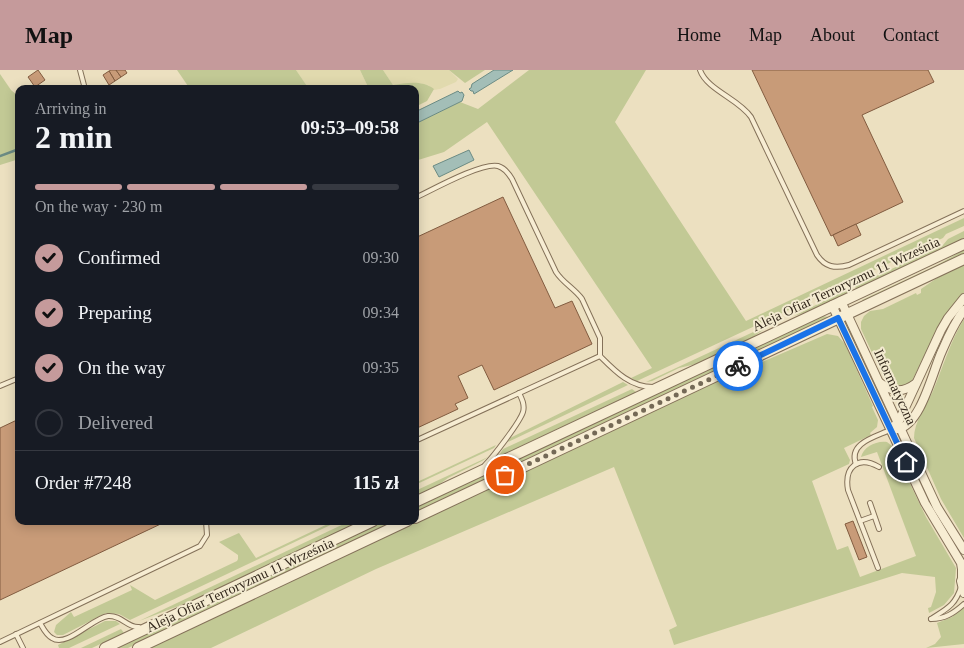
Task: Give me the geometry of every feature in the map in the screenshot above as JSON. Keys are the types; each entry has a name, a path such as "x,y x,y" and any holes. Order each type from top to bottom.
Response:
{"street":[{"name":"Aleja Ofiar Terroryzmu 11 Września","path":"419,500 964,244"},
{"name":"Aleja Ofiar Terroryzmu 11 Września","path":"419,516 964,259"},
{"path":"899,426 916,383 941,330 964,298"},
{"name":"Informatyczna","path":"836,303 890,430 932,517 960,563 963,575"},
{"path":"890,430 909,424 914,417 946,341 964,310"},
{"name":"Informatyczna","path":"842,316 878,382 937,507 964,550"},
{"path":"878,382 890,390 898,391 907,389 916,383"},
{"name":"Aleja Ofiar Terroryzmu 11 Września","path":"105,648 365,525"},
{"name":"Aleja Ofiar Terroryzmu 11 Września","path":"138,648 399,525"},
{"path":"963,575 963,590"}],"lane":[{"path":"80,70 83,85"},
{"path":"700,70 708,82 741,105 751,117 817,255 827,265 833,268 848,265 964,211"},
{"path":"419,196 478,169 491,166 498,166 504,169 512,179 559,278 582,299 600,338 600,356 632,383 642,387 660,386"},
{"path":"419,440 600,356"},
{"path":"0,386 15,380"},
{"path":"478,473 493,457 522,415 524,404 519,393"},
{"path":"856,464 854,458 855,450 861,444 890,430"},
{"path":"878,568 847,482 851,469 856,464 872,463 879,467"},
{"path":"870,503 879,529"},
{"path":"860,521 874,516"},
{"path":"0,642 200,546 207,535 206,525"},
{"path":"963,590 951,606 931,619 948,616 964,604"},
{"path":"40,623 50,637 62,640 107,616 121,619 133,628 158,623"},
{"path":"16,634 23,648"}],"shaded area":[{"path":"296,70 360,70 367,85 306,85"},
{"path":"383,70 449,70 458,79 456,82 434,90 428,85 419,83 393,85"}],"green space":[{"path":"177,70 296,70 306,85 187,85"},
{"path":"360,70 383,70 393,85 367,85"},
{"path":"449,70 485,70 465,83"},
{"path":"529,70 646,70 615,122 746,321 964,218 964,226 946,234 943,238 637,381 631,378 652,368 487,122 444,152 419,160 419,122 460,102 478,109"},
{"path":"0,74 15,94 15,160 0,165"},
{"path":"419,83 429,86 434,89 427,101 419,105 419,85 393,85"},
{"path":"964,231 964,238 856,289 855,286 943,245 948,239"},
{"path":"964,250 964,255 863,302 862,300 937,265"},
{"path":"964,265 964,295 936,331 913,379 908,385 901,387 889,382 882,374 861,329 861,322 864,316 870,311 883,309 916,293 917,295 921,293 921,289 940,276"},
{"path":"848,289 851,292 813,310 794,316"},
{"path":"821,316 830,317 419,511 419,504"},
{"path":"964,319 964,538 941,499 914,438 918,420 933,391"},
{"path":"844,323 883,402 882,403"},
{"path":"766,326 753,337 696,364 679,368 646,382"},
{"path":"827,334 838,336 845,344 878,420 877,427 870,433 871,435 844,448 850,460 849,464 812,481 837,550 848,546 860,577 916,556 877,452 861,457 864,450 871,445 887,442 892,446 926,517 956,568 954,593 944,605 929,613 928,608 931,607 936,592 935,577 902,573 674,645 669,630 677,626 614,467 376,569 211,648 150,648 411,525 419,525 419,521 695,391"},
{"path":"623,382 628,385 508,442 510,438"},
{"path":"632,389 636,392 498,457 503,449"},
{"path":"900,441 902,441 936,513 960,551 958,553 934,514"},
{"path":"496,445 494,448 419,483 419,481"},
{"path":"488,457 419,494 419,489"},
{"path":"326,525 331,525 130,620 119,614 106,613 63,635 57,635 54,632 56,625 71,612 74,617 132,590 130,585 155,600 237,561 238,555 219,542 239,533 256,558"},
{"path":"342,525 354,525 197,599 139,621"},
{"path":"375,525 389,525 128,648 114,648"},
{"path":"964,607 964,644 926,648 935,644 941,637 937,623 952,617"},
{"path":"105,621 116,621 120,624 69,648 59,648 58,645"},
{"path":"121,629 124,633 92,648 81,648"}],"water":[{"path":"494,70 513,70 474,94 469,89 472,84"},
{"path":"458,91 464,95 462,101 419,122 419,110"},
{"path":"469,150 474,160 439,177 433,166"}],"building":[{"path":"38,70 45,80 38,85 34,85 28,77"},
{"path":"116,70 121,77 115,81 109,71"},
{"path":"116,70 125,70 127,73 121,77"},
{"path":"752,70 928,70 934,82 862,115 903,202 831,236"},
{"path":"109,71 115,81 109,85 103,75"},
{"path":"503,197 555,308 572,301 592,344 494,390 482,365 458,376 468,398 455,404 458,409 419,427 419,236"},
{"path":"856,224 861,235 838,246 833,235"},
{"path":"15,421 15,525 159,525 0,600 0,428"},
{"path":"853,521 867,557 859,560 845,524"}],"waterway":[{"path":"0,156 15,150"}],"way so far":[{"path":"505,475 738,366"}],"route":[{"path":"738,366 838,318 906,462"}]}
